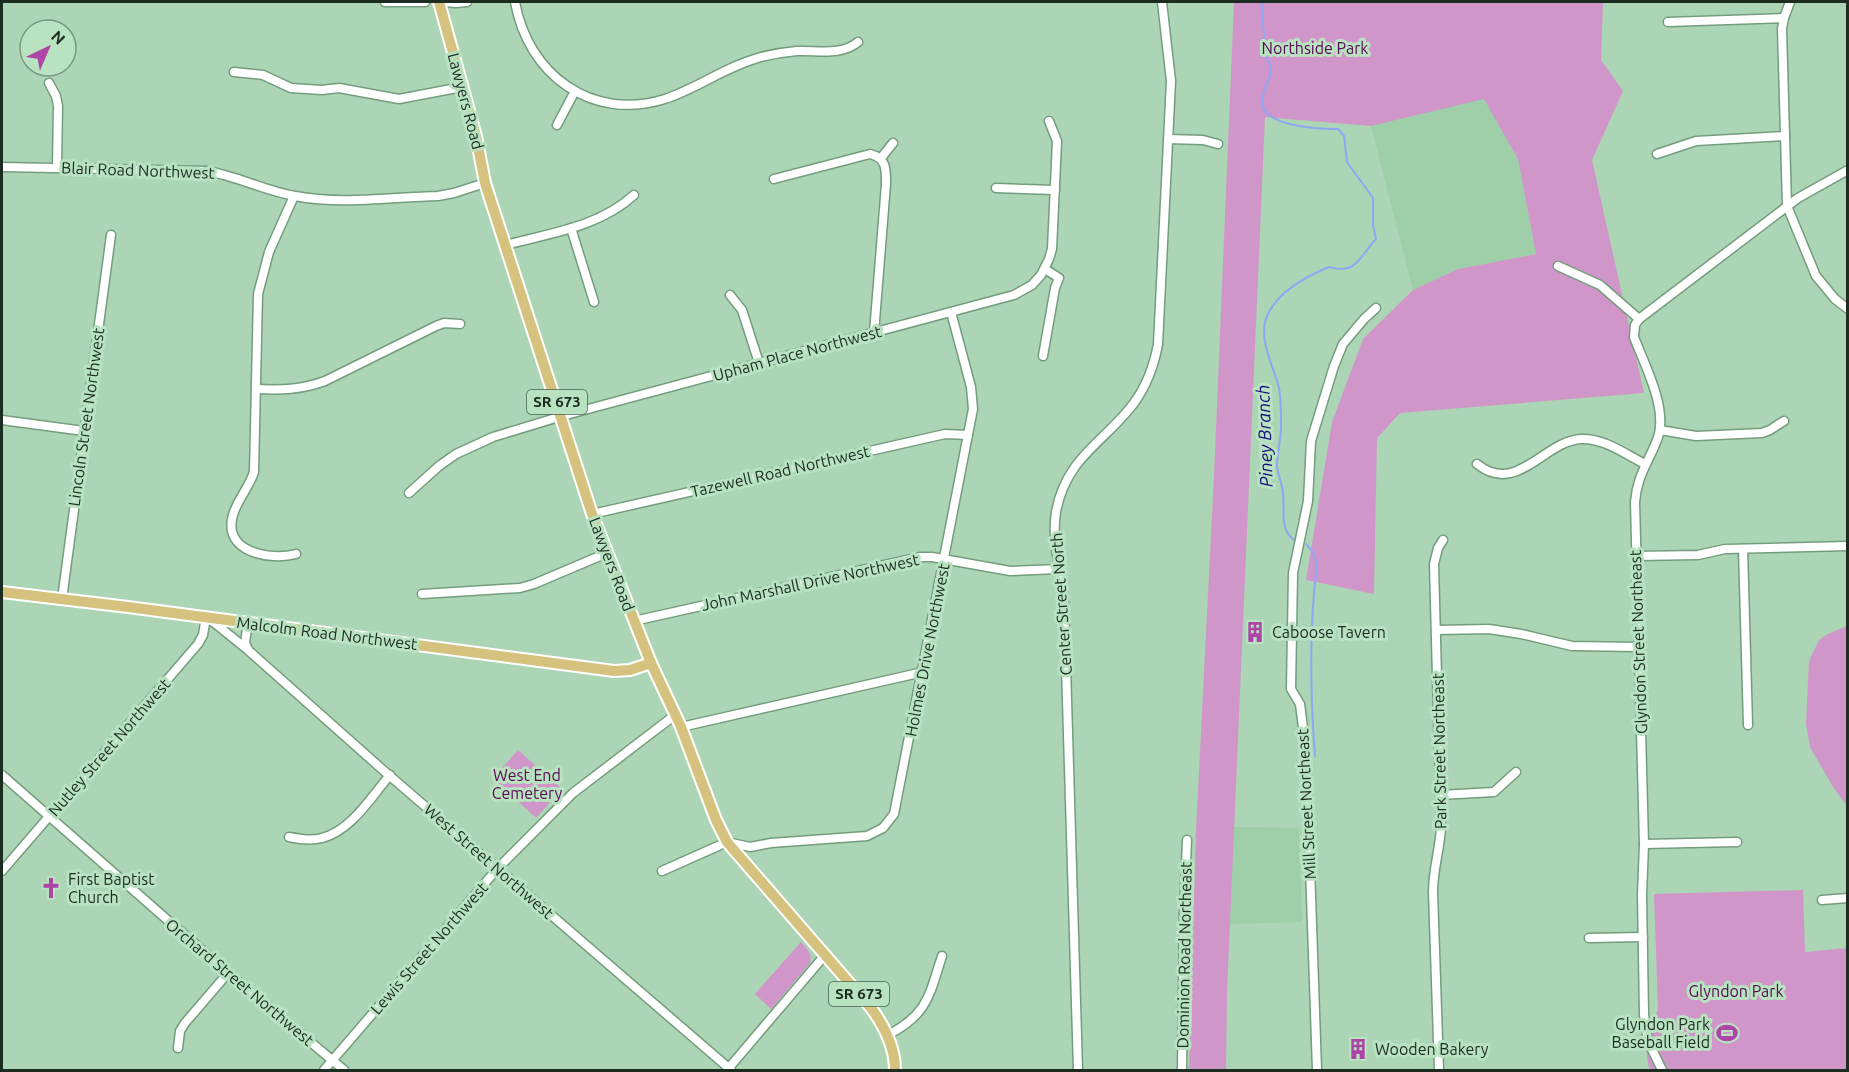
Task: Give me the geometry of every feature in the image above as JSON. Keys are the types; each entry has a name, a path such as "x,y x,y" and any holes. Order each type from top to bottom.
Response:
{"main road":[{"name":"Lawyers Road","path":"439,2 485,183 592,514 651,663 681,727 716,820 727,842 871,1008 888,1035 896,1071"},
{"name":"Malcolm Road Northwest","path":"2,592 614,671 630,670 651,663"}],"street":[{"path":"385,2 425,2"},
{"path":"444,2 467,2"},
{"path":"514,2 518,21 529,46 551,74 575,91 595,99 618,104 650,103 675,95 760,58 795,51 839,51 858,42"},
{"name":"Center Street North","path":"1078,1071 1068,721 1062,586 1054,529 1056,511 1067,479 1086,452 1134,404 1155,360 1158,344 1170,99 1169,57 1162,2"},
{"path":"1790,2 1782,29 1787,206 1816,276 1835,299 1848,309"},
{"path":"1668,22 1784,18"},
{"path":"234,72 263,75 291,88 322,90 339,88 399,99 462,87"},
{"path":"49,83 58,106 57,167"},
{"path":"557,124 575,91"},
{"path":"1043,356 1055,288 1059,278 1045,269 1052,249 1057,141 1049,121"},
{"path":"1657,154 1696,141 1785,136"},
{"path":"1168,139 1203,140 1218,144"},
{"path":"881,158 893,143"},
{"path":"774,179 870,154 881,158 886,168 886,184 874,333"},
{"name":"Blair Road Northwest","path":"2,167 207,171 221,173 294,196 330,200 438,196 485,183"},
{"path":"1784,421 1762,433 1696,436 1660,430 1660,410 1634,337 1635,325 1639,319 1787,206 1848,170"},
{"path":"996,188 1055,190"},
{"path":"506,245 571,228 604,216 634,195"},
{"path":"294,196 276,233 262,273 257,314 254,472 250,485 233,516 233,531 241,545 251,552 278,558 296,554"},
{"path":"571,228 594,302"},
{"name":"Lincoln Street Northwest","path":"62,599 111,235"},
{"path":"1558,266 1600,285 1639,319"},
{"name":"Upham Place Northwest","path":"409,493 439,466 474,445 493,437 562,416 1014,295 1032,285 1045,269"},
{"path":"730,295 742,310 759,363"},
{"name":"Mill Street Northeast","path":"1317,1071 1306,751 1300,704 1291,689 1293,573 1308,501 1311,441 1334,366 1343,344 1376,308"},
{"name":"Holmes Drive Northwest","path":"727,842 750,847 771,843 867,836 883,828 894,814 973,409 971,387 951,312"},
{"path":"256,389 296,390 309,387 436,326 444,323 460,324"},
{"path":"2,420 84,431"},
{"name":"Glyndon Street Northeast","path":"1660,430 1644,464 1635,502 1644,844 1645,1025 1651,1048 1662,1071"},
{"name":"Tazewell Road Northwest","path":"592,514 945,434 968,435"},
{"path":"1477,464 1496,473 1516,471 1560,444 1589,439 1606,444 1644,464"},
{"name":"Park Street Northeast","path":"1438,1071 1433,871 1440,841 1440,795 1434,564 1438,548 1443,540"},
{"path":"1636,556 1698,555 1717,550 1848,546"},
{"path":"1743,549 1748,725"},
{"path":"422,594 520,588 607,553"},
{"name":"John Marshall Drive Northwest","path":"634,621 912,558 932,557 1010,571 1059,569"},
{"name":"West Street Northwest","path":"206,617 249,651 729,1070"},
{"name":"Nutley Street Northwest","path":"2,871 198,644 203,635 206,617"},
{"path":"248,622 245,644 249,651"},
{"path":"1436,630 1489,629 1572,646 1638,647"},
{"path":"681,727 923,672"},
{"name":"Lewis Street Northwest","path":"324,1071 498,868 573,793 675,715"},
{"path":"1440,795 1494,792 1516,772"},
{"name":"Orchard Street Northwest","path":"2,776 344,1071"},
{"path":"290,837 314,839 333,834 350,821 390,776"},
{"name":"Dominion Road Northeast","path":"1182,1071 1187,840"},
{"path":"662,871 727,842"},
{"path":"1644,844 1737,842"},
{"path":"1822,900 1848,898"},
{"path":"1588,938 1643,937"},
{"path":"729,1070 825,955"},
{"path":"888,1035 911,1022 924,1006 930,995 942,956"},
{"path":"178,1048 180,1031 185,1023 228,973"}],"shaded area":[{"path":"1484,98 1518,159 1536,254 1458,269 1413,290 1371,126"},
{"path":"1233,827 1299,828 1302,922 1229,924"}],"green space":[{"name":"Northside Park","path":"1234,2 1603,2 1601,60 1623,91 1592,160 1644,393 1400,413 1377,438 1374,594 1306,580 1332,422 1363,339 1413,290 1458,269 1536,254 1518,159 1484,99 1371,126 1265,117 1227,992 1226,1070 1189,1070 1196,831"},
{"path":"1848,626 1847,806 1810,747 1806,724 1809,661 1819,640"},
{"name":"West End Cemetery","path":"518,750 562,789 536,818 493,778"},
{"name":"Glyndon Park","path":"1803,890 1805,952 1847,948 1847,1070 1650,1070 1647,1040 1658,1010 1654,894"},
{"path":"801,942 810,954 810,963 771,1009 755,994"}],"waterway":[{"name":"Piney Branch","path":"1263,2 1264,50 1271,70 1262,96 1264,110 1271,116 1292,125 1338,129 1344,136 1347,162 1373,198 1373,225 1376,239 1352,266 1346,269 1329,267 1294,285 1279,298 1265,322 1265,340 1280,397 1281,427 1277,466 1283,493 1284,525 1294,540"},
{"name":"Piney Branch","path":"1306,544 1313,552 1317,564 1311,660 1315,756"}],"place":[{"name":"Caboose Tavern","path":"1255,632"},
{"name":"First Baptist Church","path":"51,888"},
{"name":"Glyndon Park Baseball Field","path":"1727,1033"},
{"name":"Wooden Bakery","path":"1358,1049"}]}
